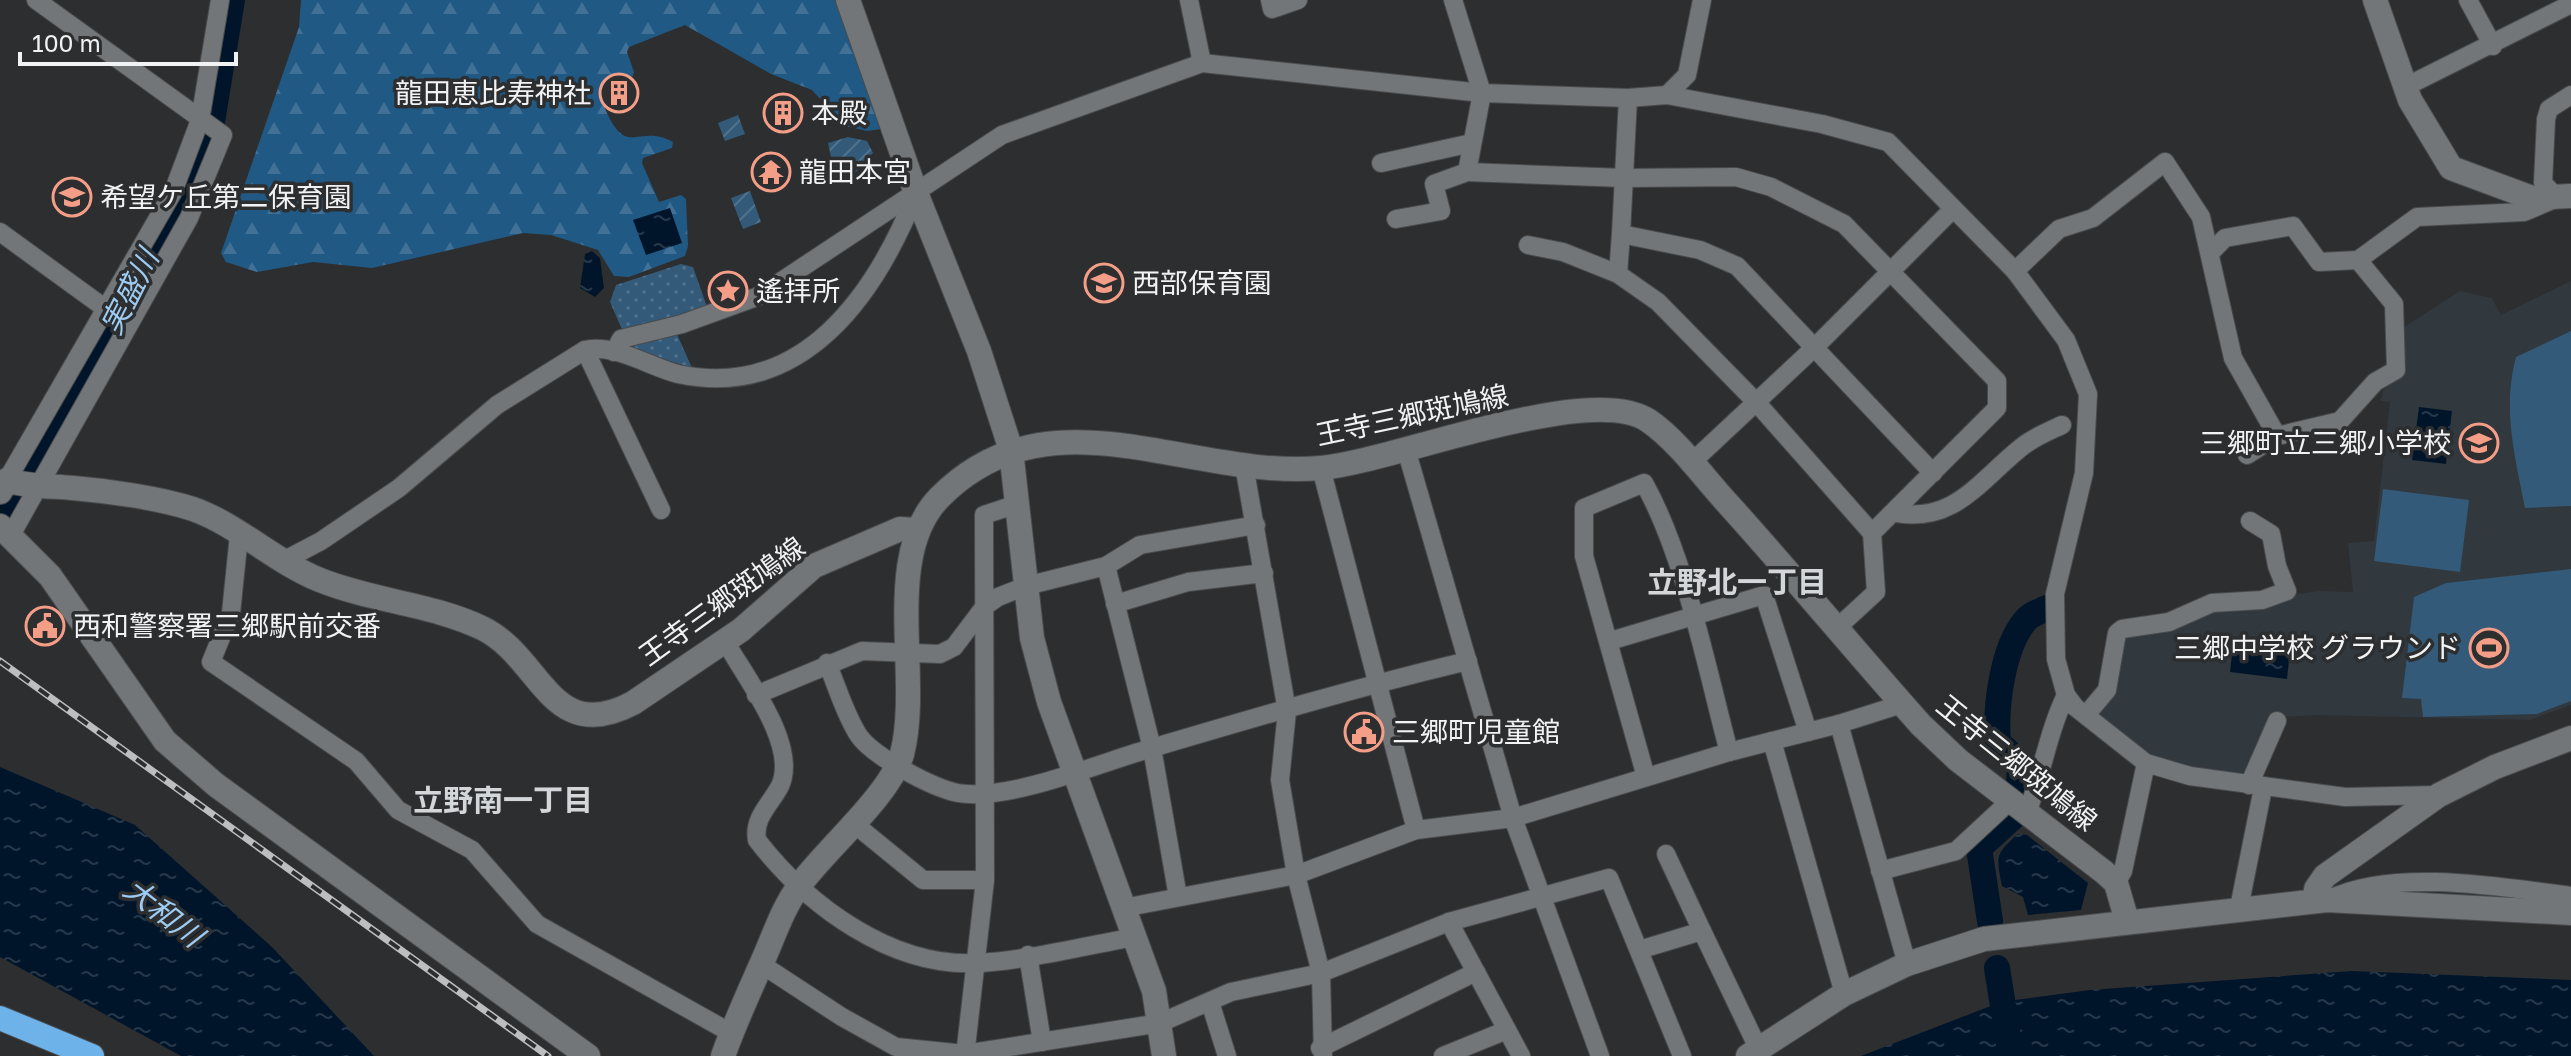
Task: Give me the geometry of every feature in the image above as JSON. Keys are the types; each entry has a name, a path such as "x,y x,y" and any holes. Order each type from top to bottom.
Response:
{"highway":[{"path":"0,1018 92,1056"}],"street":[{"path":"19,485 133,315 189,218 223,135 36,0"},
{"path":"848,0 916,193 979,351 1011,450 1032,638 1049,702 1154,991 1164,1056"},
{"path":"1189,0 1202,63"},
{"path":"1270,0 1272,9 1298,0"},
{"path":"1453,0 1482,93 1467,172"},
{"path":"1667,95 1687,75 1702,0"},
{"path":"2375,0 2405,87 2451,168 2532,198 2564,197"},
{"path":"2468,0 2493,46"},
{"path":"216,2 203,122 173,192 19,485 5,531 50,576 165,741 216,785 588,1056"},
{"path":"2405,87 2493,46 2564,4"},
{"path":"614,352 621,339 682,324 759,296 1002,135 1202,63 1482,93 1628,98 1667,95 1822,124 1888,142 2015,271 2066,340 2088,394 2084,473 2055,594 2056,659 2066,695 2146,763 2190,776 2345,797 2439,795"},
{"path":"2564,197 2543,183 2546,119 2549,109 2571,95"},
{"path":"1618,274 1628,98"},
{"path":"1381,163 1472,143"},
{"path":"2015,271 2059,229 2093,218 2165,162 2201,217 2233,358 2277,436"},
{"path":"1396,219 1441,211 1434,184 1467,172 1624,178 1736,177 1771,187 1844,224 1997,381 1997,408 1872,533"},
{"path":"283,561 399,488 497,405 585,350 598,347 662,370 730,380 752,375 802,351 831,333 847,316 896,243 916,193"},
{"path":"2211,252 2225,238 2293,226 2319,262 2358,260 2417,217 2524,212 2564,197"},
{"path":"1691,463 1815,347 1952,210"},
{"path":"0,232 110,309 133,315"},
{"path":"1621,234 1700,250 1737,266 1933,473"},
{"path":"1528,245 1563,252 1618,274 1658,302 1756,402 1872,533 1876,592 1838,627"},
{"path":"2247,455 2277,436 2340,421 2375,382 2396,370 2394,304 2358,260"},
{"path":"585,350 661,510"},
{"name":"王寺三郷斑鳩線","path":"19,485 90,489 194,509 317,579 369,598 483,629 502,639 561,706 575,713 593,715 620,710 725,641 814,566 900,529 916,530 943,493 982,464 1011,450 1035,443 1108,442 1244,465 1321,468 1579,409 1628,411 1650,421 1691,463 1838,627 1902,704 1958,760 2116,883"},
{"path":"1895,513 1918,517 1955,506 2021,447 2062,425"},
{"path":"1406,449 1513,818 1600,1056"},
{"path":"1244,465 1287,711 1280,780 1296,875 1321,973 1321,1052 1476,972"},
{"path":"1321,468 1416,830"},
{"path":"1646,777 1584,556 1584,508 1644,483 1657,506 1692,615 1729,752"},
{"path":"965,1055 985,880 984,515 1017,504"},
{"path":"2086,715 2107,690 2117,633 2122,629 2169,622 2212,603 2262,600 2287,591 2277,566 2271,534 2250,521"},
{"path":"756,695 862,651 940,654 954,647 985,606 1026,586 1106,566 1140,545 1256,525"},
{"path":"239,535 231,613 211,662 356,761 398,810 472,850 537,924 729,1048 787,904 899,765 906,736 909,568 916,530"},
{"path":"1106,566 1152,748 1178,897"},
{"path":"1115,604 1188,582 1264,573"},
{"path":"1610,641 1764,595 1808,732"},
{"path":"725,641 777,730 786,763 781,784 757,821 757,840 800,885 865,936 920,958 977,963 1135,937"},
{"path":"827,663 859,735 899,765 958,793 986,794 1075,772 1378,682 1468,661"},
{"path":"1880,871 1956,851 2019,806 2044,769 2054,719 2066,695"},
{"path":"1123,908 1296,875 1416,830 1513,818 1729,752 1839,724 1902,704"},
{"path":"2239,908 2256,787 2277,721"},
{"path":"1839,724 1907,964"},
{"path":"2321,901 2316,889 2325,876 2439,795 2495,767 2571,738"},
{"path":"1772,741 1844,994"},
{"path":"2127,921 2116,883 2123,871 2146,763"},
{"path":"852,822 923,880 985,880"},
{"path":"1666,854 1753,1052 1844,994 1907,964 1984,939 2321,901 2571,913"},
{"path":"761,964 842,1017 896,1047 965,1055 1160,1023 1231,992 1321,973 1449,922 1609,878 1682,1056"},
{"path":"2321,901 2355,886 2471,883 2571,896"},
{"path":"1449,922 1521,1056"},
{"path":"1639,950 1702,931"},
{"path":"1028,955 1042,1042"},
{"path":"1210,1002 1227,1056"},
{"path":"1453,1054 1507,1030"}],"shaded area":[{"path":"738,115 745,134 725,141 718,123"},
{"path":"848,137 867,141 873,153 855,173 836,180 828,143"},
{"path":"750,191 761,222 743,229 731,198"},
{"path":"681,264 693,267 707,307 624,334 610,302 616,285"},
{"path":"2571,281 2571,705 2530,720 2315,715 2268,718 2257,759 2237,781 2163,766 2099,719 2096,710 2119,640 2127,633 2216,607 2318,591 2353,592 2348,543 2374,541 2390,402 2381,401 2383,391 2400,374 2401,329 2460,291 2492,298 2501,315"},
{"path":"2571,331 2571,506 2525,508 2510,414 2516,357"},
{"path":"676,332 692,368 635,350 630,341"},
{"path":"2383,489 2469,500 2460,572 2374,561"},
{"name":"三郷中学校 グラウンド","path":"2571,569 2571,701 2537,714 2423,717 2421,699 2402,698 2414,597 2446,583"}],"green space":[{"path":"301,0 835,0 857,54 881,129 867,131 845,126 812,90 771,74 685,25 629,47 627,52 634,72 632,78 600,96 617,130 625,136 660,137 673,142 672,148 643,158 642,163 659,202 681,195 686,199 688,246 685,256 629,277 614,276 598,250 551,235 523,233 372,268 313,262 257,272 226,262 221,253 299,27"}],"water":[{"path":"670,208 682,243 646,255 633,220"},
{"path":"592,251 600,258 604,288 595,297 580,288 585,254"},
{"path":"2419,407 2452,411 2446,464 2412,460"},
{"path":"2233,645 2290,651 2287,679 2230,672"},
{"name":"大和川","path":"0,767 135,825 272,947 374,1056 181,1056 0,957"},
{"path":"2018,834 2027,835 2088,883 2081,910 2028,915 2023,897 2002,886 1999,856"},
{"path":"2352,971 2571,980 2571,1056 1861,1056 2001,1002 2090,990"}],"waterway":[{"name":"実盛川","path":"0,522 91,367 209,140 232,0"},
{"path":"2019,783 2016,760 1998,743 2002,679 2017,633 2029,617 2047,608"},
{"path":"1990,921 1979,848 2012,818"},
{"path":"1997,968 2011,1056"}],"railway":[{"path":"0,661 548,1056"}],"place":[{"name":"龍田恵比寿神社","path":"619,93"},
{"name":"本殿","path":"783,113"},
{"name":"龍田本宮","path":"771,172"},
{"name":"希望ケ丘第二保育園","path":"72,197"},
{"name":"西部保育園","path":"1104,283"},
{"name":"遙拝所","path":"728,291"},
{"name":"三郷町立三郷小学校","path":"2479,443"},
{"name":"西和警察署三郷駅前交番","path":"45,626"},
{"name":"三郷中学校 グラウンド","path":"2489,648"},
{"name":"三郷町児童館","path":"1364,732"}],"district":[{"name":"立野北一丁目","path":"1737,583"},
{"name":"立野南一丁目","path":"503,801"}]}
